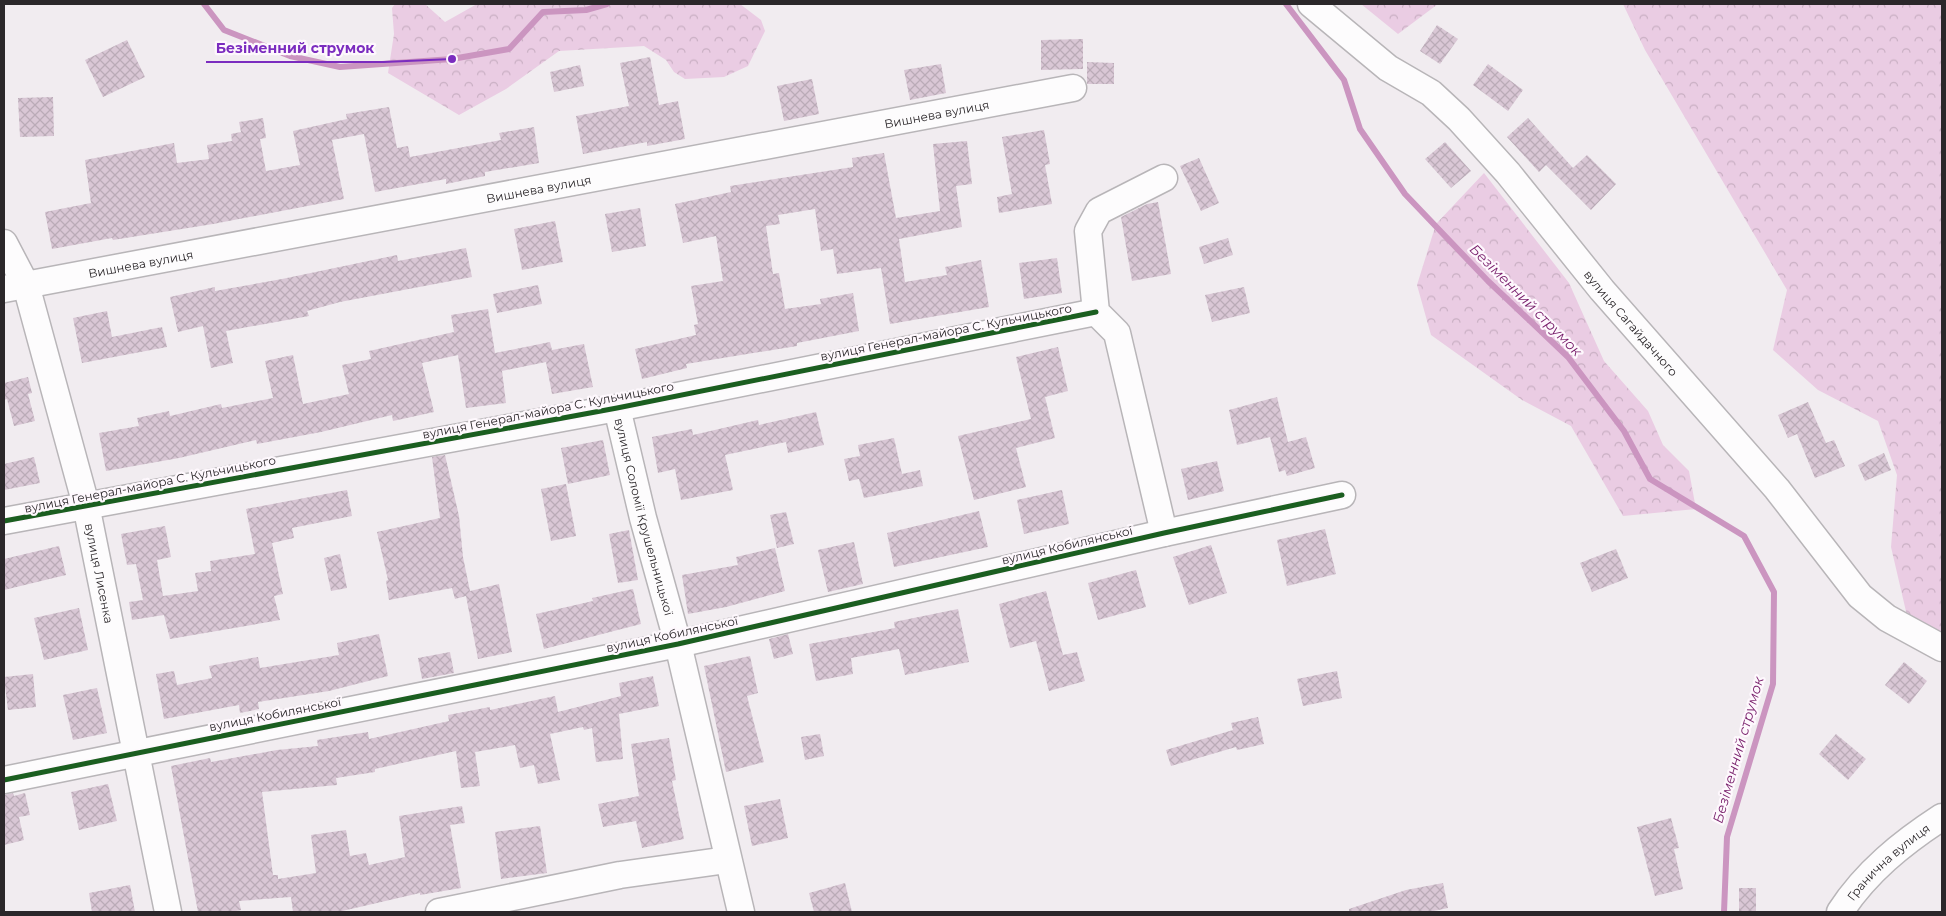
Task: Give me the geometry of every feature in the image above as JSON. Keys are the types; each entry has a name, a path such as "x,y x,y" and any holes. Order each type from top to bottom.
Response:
{"street":[{"name":"вулиця Сагайдачного","path":"1311,4 1381,63 1431,93 1459,119 1508,172 1602,290 1777,489 1860,596 1887,618 1942,648"},
{"name":"Вишнева вулиця","path":"15,287 1073,88"},
{"path":"1164,178 1099,211 1088,231 1096,312 1117,333 1164,533"},
{"name":"вулиця Лисенка","path":"4,243 15,287 86,505 168,912"},
{"name":"вулиця Генерал-майора С. Кульчицького","path":"4,522 86,505 617,408 1096,312"},
{"name":"вулиця Соломії Крушельницької","path":"617,408 678,644 727,860 741,912"},
{"name":"вулиця Кобилянської","path":"4,780 136,751 678,644 1342,494"},
{"name":"Гранична вулиця","path":"1840,912 1856,889 1878,865 1942,817"},
{"path":"439,912 620,875 727,860"}],"green space":[{"path":"395,4 425,4 445,22 477,4 740,4 761,20 765,31 748,66 724,77 685,79 674,72 666,60 644,46 559,51 506,89 459,115 388,73 394,34 392,8"},
{"path":"1361,4 1438,4 1398,34"},
{"path":"1623,4 1942,4 1942,632 1908,620 1891,547 1897,475 1878,421 1818,390 1773,350 1787,290 1645,50"},
{"path":"1484,173 1569,283 1604,361 1648,411 1663,445 1689,471 1696,509 1623,516 1571,426 1522,400 1431,335 1417,285 1436,224"}],"building":[{"path":"1437,25 1458,39 1440,64 1420,51"},
{"path":"1083,39 1083,69 1041,70 1041,40"},
{"path":"127,40 145,77 103,97 85,60"},
{"path":"650,57 659,105 678,101 685,139 647,146 647,142 583,154 576,116 629,106 620,63"},
{"path":"1087,62 1114,63 1114,84 1087,84"},
{"path":"941,64 946,93 910,100 904,70"},
{"path":"1488,64 1523,90 1508,111 1473,85"},
{"path":"580,65 584,86 554,92 550,72"},
{"path":"812,79 819,114 784,121 777,86"},
{"path":"53,97 54,136 20,137 18,98"},
{"path":"389,107 397,148 408,146 410,157 501,140 499,133 534,127 539,163 485,172 485,176 446,184 446,179 375,192 364,134 332,140 344,199 213,224 113,240 112,238 52,249 45,212 91,203 85,160 174,143 177,163 209,159 207,145 232,141 231,134 241,132 239,122 263,118 266,138 260,139 266,171 300,165 293,131 347,119 346,114"},
{"path":"1528,118 1573,168 1587,155 1616,184 1591,210 1546,165 1539,172 1507,137"},
{"path":"1044,130 1050,164 1045,165 1052,204 999,213 997,197 1012,194 1002,137"},
{"path":"967,141 972,184 956,186 962,227 899,239 905,282 947,275 945,267 981,260 989,307 890,324 881,268 837,274 833,249 821,251 815,209 778,215 780,224 766,226 773,274 779,273 785,309 821,304 820,299 853,293 859,331 797,343 797,346 686,364 687,368 642,379 635,349 696,335 694,325 698,324 691,286 723,281 716,236 683,243 675,204 731,192 730,186 853,167 852,158 884,153 896,218 940,211 933,144"},
{"path":"1445,142 1471,171 1451,188 1425,159"},
{"path":"1199,158 1219,203 1201,211 1180,166"},
{"path":"1158,202 1171,274 1132,281 1121,217 1147,204"},
{"path":"640,208 646,246 612,252 605,214"},
{"path":"555,221 563,262 522,270 514,229"},
{"path":"1228,238 1233,255 1204,264 1199,247"},
{"path":"466,248 472,277 340,302 307,311 309,316 226,331 233,363 211,368 203,326 178,332 170,297 215,287 215,291 282,279 397,255 398,261"},
{"path":"1057,258 1062,293 1024,299 1019,263"},
{"path":"538,285 542,304 497,313 493,294"},
{"path":"1244,287 1250,313 1212,322 1205,295"},
{"path":"488,309 495,353 550,342 552,350 584,344 593,387 552,394 546,362 502,371 506,403 466,408 458,355 422,363 434,412 393,421 392,415 321,432 257,444 256,440 179,458 106,471 99,433 139,426 137,418 169,411 170,416 221,404 222,408 273,398 265,361 293,355 303,404 349,394 342,365 371,359 369,351 454,332 451,315"},
{"path":"107,311 112,337 162,327 167,347 82,363 73,318"},
{"path":"1058,347 1068,391 1045,397 1055,438 1016,448 1026,487 974,500 958,436 1031,419 1016,357"},
{"path":"28,377 32,393 28,394 35,421 14,426 7,399 4,400 4,383"},
{"path":"1277,397 1288,442 1306,437 1315,468 1287,476 1285,470 1279,472 1270,437 1237,445 1229,410"},
{"path":"1808,402 1826,443 1834,440 1845,466 1815,478 1797,434 1788,438 1778,415"},
{"path":"816,412 824,445 788,453 786,442 725,455 733,490 681,500 675,469 658,473 652,437 692,429 693,435 758,420 759,425"},
{"path":"894,438 902,474 920,470 923,486 864,498 859,479 849,481 844,459 860,456 858,445"},
{"path":"603,440 610,475 568,484 561,448"},
{"path":"1884,453 1891,470 1865,481 1858,465"},
{"path":"445,455 459,516 463,557 470,591 499,584 512,652 478,659 466,596 455,599 452,588 389,600 386,581 388,580 377,532 440,518 432,457"},
{"path":"34,457 40,483 4,490 4,464"},
{"path":"1217,461 1224,491 1188,500 1181,469"},
{"path":"566,484 576,536 551,541 541,489"},
{"path":"347,490 352,516 292,528 294,538 272,543 283,594 274,596 280,620 170,639 164,615 132,620 129,602 143,600 136,564 127,565 121,534 165,526 171,557 157,560 163,596 198,591 195,573 211,571 210,561 255,554 246,509"},
{"path":"1062,490 1069,524 1024,534 1017,500"},
{"path":"979,511 988,547 894,567 887,533"},
{"path":"786,512 794,544 777,548 770,515"},
{"path":"1325,529 1336,574 1287,586 1277,540"},
{"path":"629,530 638,580 618,583 609,534"},
{"path":"854,542 863,584 828,592 818,550"},
{"path":"1211,545 1227,593 1189,605 1173,557"},
{"path":"59,546 66,575 4,590 4,559"},
{"path":"775,548 785,591 726,607 688,614 682,575 738,565 736,557"},
{"path":"1616,549 1628,578 1592,592 1580,563"},
{"path":"340,554 347,588 331,591 324,558"},
{"path":"1136,570 1146,607 1098,620 1088,583"},
{"path":"633,589 641,624 544,649 536,614 593,601 592,598"},
{"path":"1046,591 1063,655 1077,652 1085,681 1049,691 1036,641 1010,648 999,604"},
{"path":"79,608 88,650 44,660 34,618"},
{"path":"958,609 969,662 905,675 899,649 851,658 853,674 816,681 809,644 895,628 894,622"},
{"path":"379,634 388,676 329,691 258,702 259,709 240,713 239,705 164,719 156,674 174,671 177,685 212,678 209,666 258,657 260,668 339,655 337,643"},
{"path":"788,634 793,654 774,659 769,639"},
{"path":"450,652 454,673 422,679 418,658"},
{"path":"750,656 758,693 747,696 764,762 726,772 704,666"},
{"path":"1904,662 1927,681 1909,704 1885,685"},
{"path":"1337,671 1342,698 1303,706 1297,679"},
{"path":"33,674 36,707 8,710 4,677"},
{"path":"653,676 659,706 619,714 623,759 596,762 592,728 584,730 583,727 550,734 560,780 538,784 534,765 520,768 515,745 475,752 480,786 461,788 456,751 375,769 375,772 336,778 337,785 262,792 273,875 278,875 278,879 316,873 311,835 346,830 350,856 366,853 369,865 405,857 399,816 462,806 465,823 450,825 461,888 420,895 420,893 338,912 293,912 291,897 239,901 241,910 231,912 198,912 171,766 210,758 211,762 277,750 318,746 317,740 368,732 369,739 449,721 448,715 490,707 490,710 555,696 558,712 621,696 619,683"},
{"path":"97,688 107,733 73,740 63,695"},
{"path":"1258,717 1264,744 1237,750 1236,747 1171,766 1166,750 1233,730 1231,723"},
{"path":"820,734 824,756 805,760 801,737"},
{"path":"1836,734 1866,759 1848,780 1819,754"},
{"path":"669,738 676,780 672,781 684,839 642,848 636,821 603,827 598,804 639,796 631,744"},
{"path":"108,784 117,821 79,830 71,792"},
{"path":"13,793 14,796 25,793 30,815 19,817 24,840 4,845 4,795"},
{"path":"780,799 788,838 752,846 744,806"},
{"path":"1671,818 1679,848 1674,849 1683,889 1655,896 1637,827"},
{"path":"540,826 547,873 501,879 495,832"},
{"path":"845,883 852,912 814,912 809,893"},
{"path":"1443,883 1448,908 1429,912 1349,912 1349,909 1406,890"},
{"path":"130,885 135,912 92,912 89,893"},
{"path":"1739,888 1756,888 1756,912 1739,912"}],"waterway":[{"name":"Безіменний струмок","path":"204,4 224,30 290,56 340,67 452,59 509,49 543,12 586,10 607,4"},
{"name":"Безіменний струмок","path":"1286,4 1344,80 1360,129 1405,194 1488,281 1568,357 1624,431 1650,479 1744,536 1774,592 1773,684 1727,837 1724,912"}],"cycle path":[{"path":"4,521 617,408 1096,312"},
{"path":"4,780 678,644 1164,533 1342,495"}],"place":[{"name":"Безіменний струмок","path":"452,59"}]}
